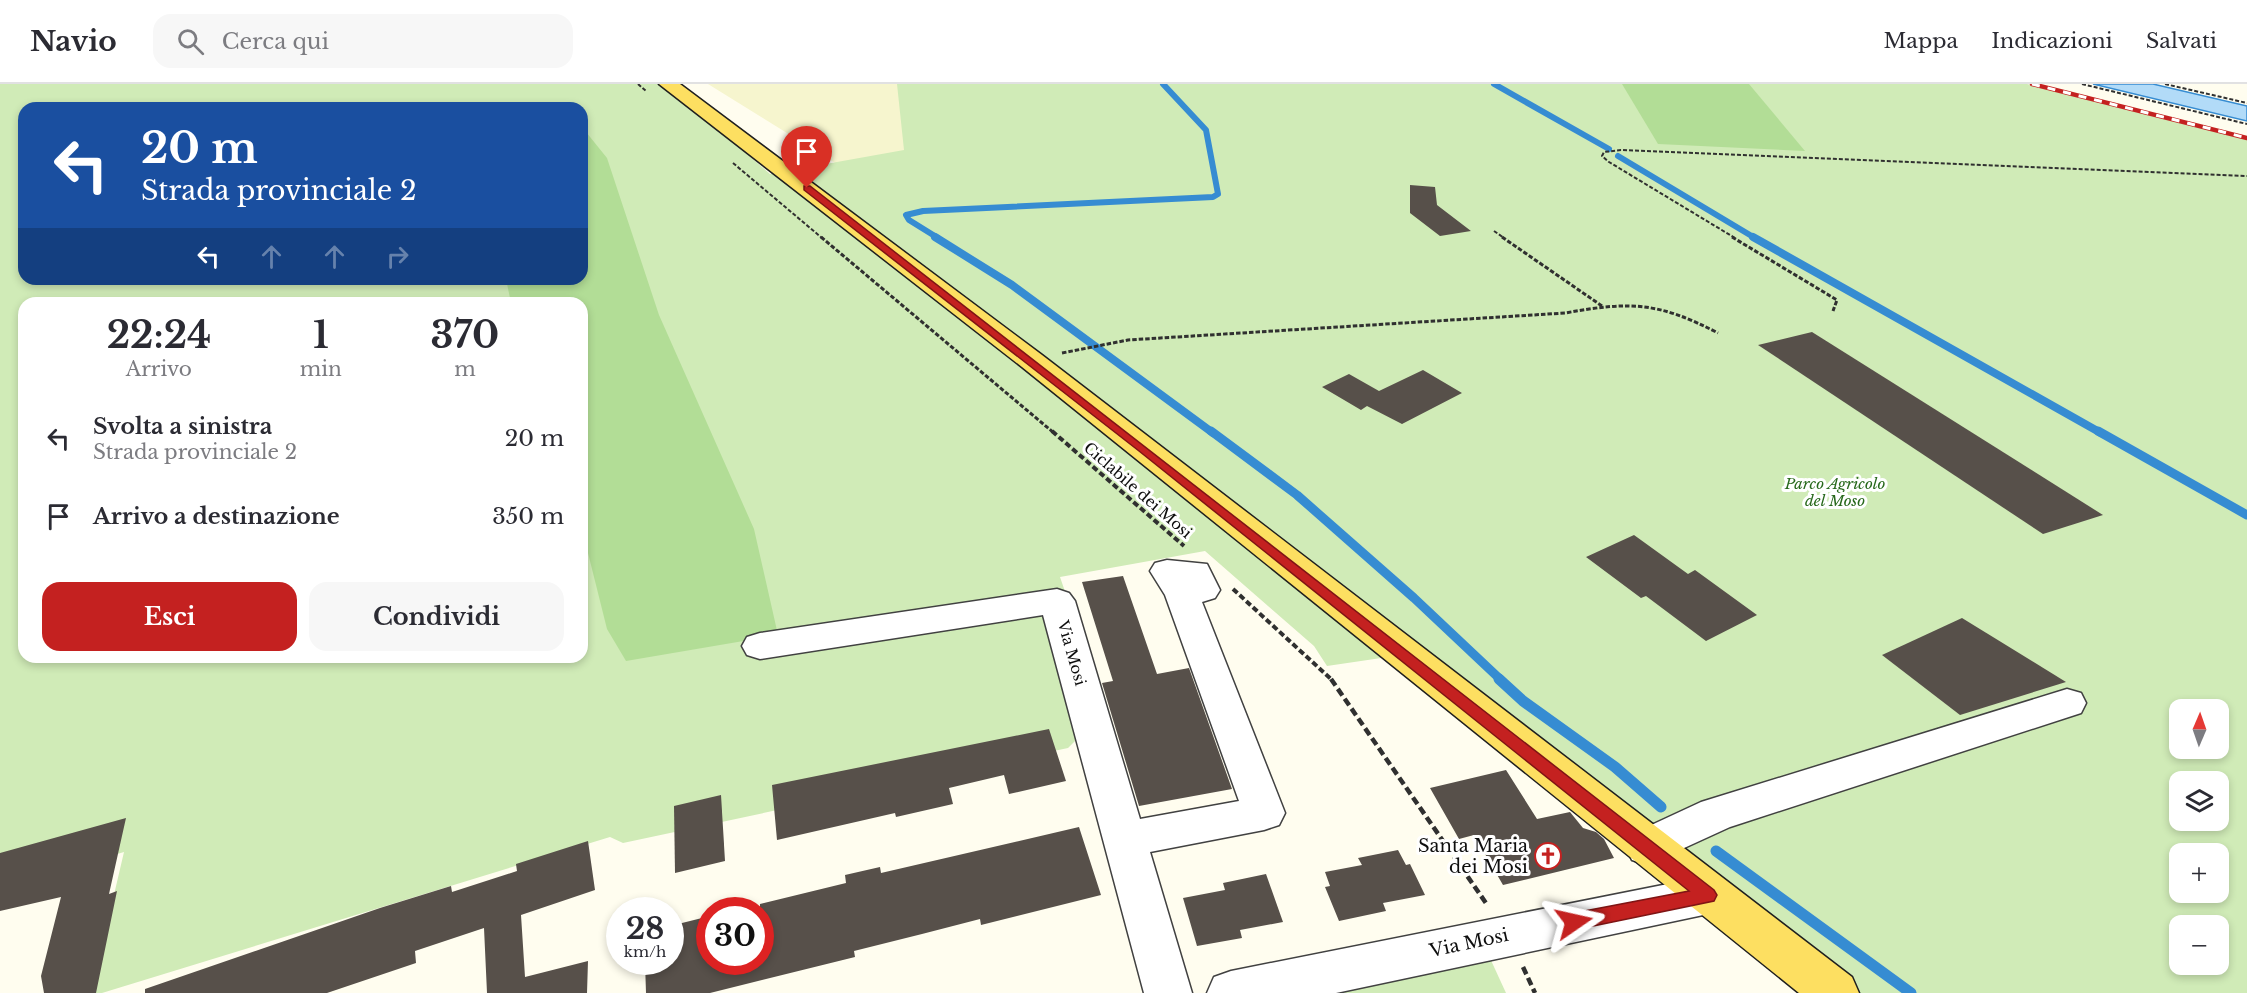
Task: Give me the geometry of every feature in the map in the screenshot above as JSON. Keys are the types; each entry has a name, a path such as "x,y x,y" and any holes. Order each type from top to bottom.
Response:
{"main road":[{"path":"658,88 752,145 1022,354 1835,993"}],"street":[{"path":"1126,839 1264,813 1182,595"},
{"name":"Via Mosi","path":"760,646 1057,601 1168,993"},
{"path":"1647,847 1716,814 2067,702"},
{"name":"Via Mosi","path":"1231,993 1708,895"}],"path":[{"path":"638,84 658,88"},
{"path":"2082,84 2247,124"},
{"path":"2165,84 2247,103"},
{"path":"1833,311 1837,300 1609,162 1602,156 1604,152 1621,150 2247,176"},
{"name":"Ciclabile dei Mosi","path":"730,162 1098,470 1185,547"},
{"path":"1494,231 1602,306"},
{"path":"1080,349 1111,343 1239,332 1565,314 1602,306 1633,303 1662,306 1718,333"},
{"path":"1229,586 1325,671 1353,708 1507,935 1535,993"}],"green space":[{"name":"Parco Agricolo del Moso","path":"0,84 667,84 770,174 904,150 897,84 2027,84 2247,139 2247,993 1809,993 1388,657 1327,666 1314,646 1205,551 1060,577 1112,729 1081,735 1068,748 623,843 610,837 102,993 91,993 124,852 0,889"},
{"path":"708,84 1159,84 906,207"},
{"path":"1622,84 1749,84 1805,151 1658,144"},
{"path":"588,134 607,158 659,315 754,529 778,635 626,661 607,629 588,553 588,297 510,297 507,285 588,285"},
{"path":"1489,956 1506,993 1325,993"}],"water":[{"path":"2093,84 2153,84 2247,106 2247,121"}],"building":[{"path":"1410,185 1435,187 1437,205 1471,231 1440,236 1410,213"},
{"path":"1812,332 2103,515 2043,534 1758,345"},
{"path":"1423,370 1462,393 1402,424 1367,406 1361,410 1322,387 1349,374 1379,391"},
{"path":"1634,535 1688,574 1695,570 1757,615 1706,641 1646,596 1641,598 1586,557"},
{"path":"1123,576 1157,674 1189,668 1232,789 1139,806 1102,683 1113,681 1082,582"},
{"path":"1962,618 2066,682 1960,715 1882,655"},
{"path":"1049,729 1066,781 1009,794 1004,775 949,788 953,804 896,817 895,813 777,840 772,785"},
{"path":"1506,770 1537,819 1570,812 1583,828 1596,832 1604,839 1614,858 1503,885 1474,835 1459,839 1430,788"},
{"path":"721,795 725,861 675,873 674,806"},
{"path":"126,818 109,894 117,891 96,993 44,993 41,976 61,897 0,911 0,853"},
{"path":"1079,827 1101,895 981,925 980,919 854,951 855,957 710,993 646,993 645,975 684,975 684,922 696,920 696,975 774,975 774,901 846,883 845,875 880,867 881,873"},
{"path":"588,841 595,890 521,915 525,977 588,961 587,993 487,993 484,928 415,951 416,963 327,993 145,993 145,989 380,908 451,886 452,892 517,871 516,864"},
{"path":"1398,850 1406,865 1410,864 1425,895 1383,903 1386,911 1339,921 1325,887 1330,886 1325,872 1362,865 1358,858"},
{"path":"1266,874 1283,922 1240,930 1242,938 1197,946 1183,898 1225,890 1223,883"}],"waterway":[{"path":"938,238 909,220 906,215 923,211 1213,197 1218,194 1206,130 1163,84"},
{"path":"1494,84 1609,149"},
{"path":"1618,156 1755,238"},
{"path":"935,237 1012,285 1213,433"},
{"path":"1753,237 2101,433"},
{"path":"1211,431 1297,495 1414,598 1501,680"},
{"path":"2098,431 2247,515"},
{"path":"1499,679 1523,701 1615,767 1661,807"},
{"path":"1716,851 1911,993"}],"railway":[{"path":"2032,84 2247,138"}],"place":[{"name":"Santa Maria dei Mosi","path":"1548,856"}],"route":[{"path":"807,188 1144,449 1708,895 1574,922"}]}
